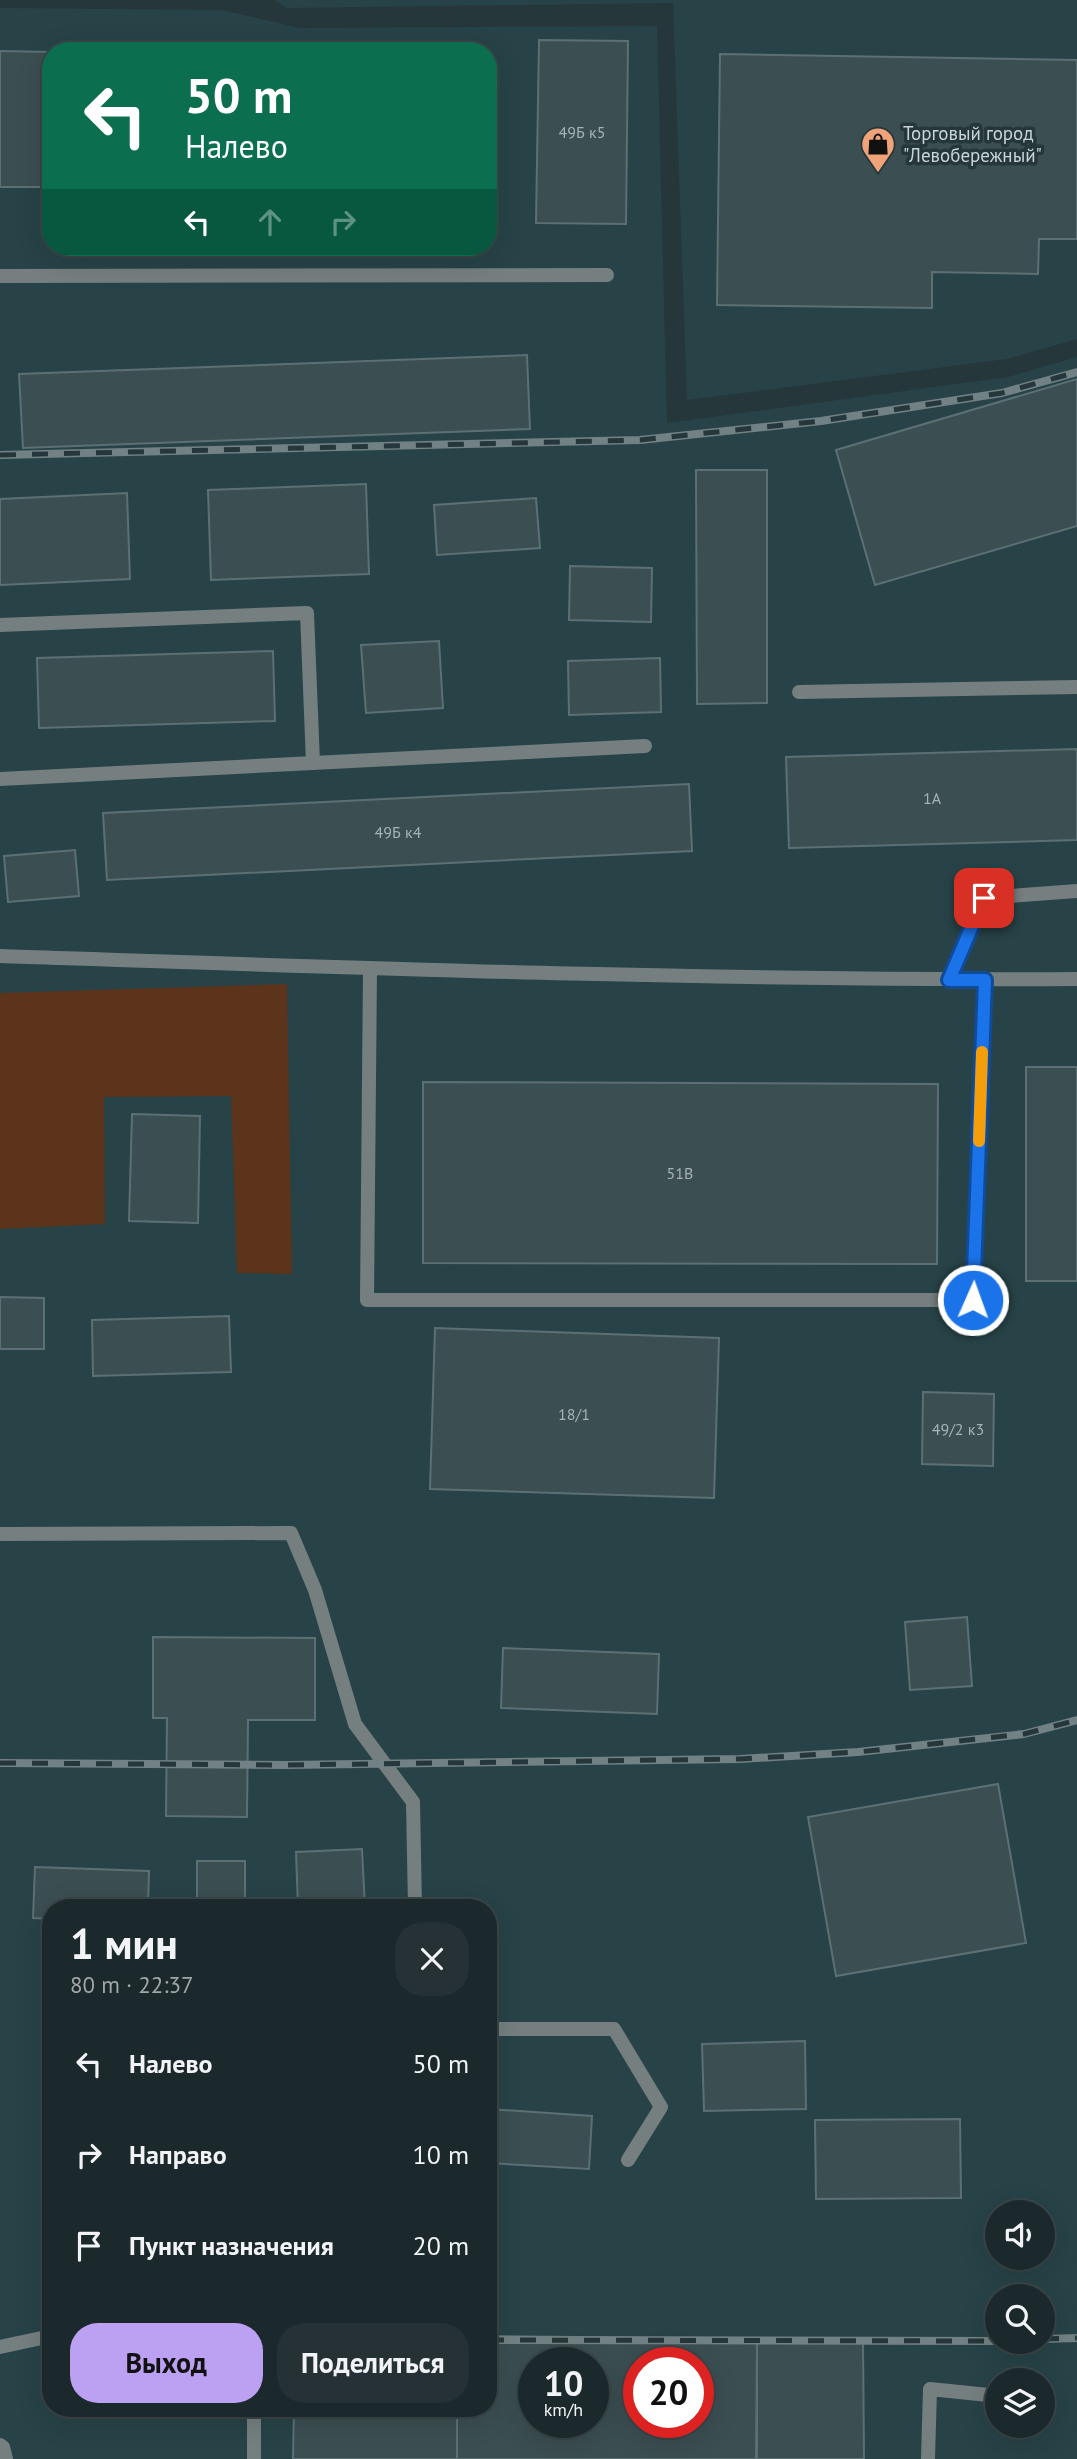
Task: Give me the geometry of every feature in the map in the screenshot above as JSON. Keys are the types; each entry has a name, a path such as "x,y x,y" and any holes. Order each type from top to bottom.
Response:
{"lane":[{"path":"0,276 607,275"},
{"path":"0,625 307,613 313,763"},
{"path":"799,692 1077,687"},
{"path":"0,779 645,746"},
{"path":"949,980 984,898 1077,891"},
{"path":"0,956 370,969 949,980 1077,979"},
{"path":"370,969 367,1300 973,1300 985,980"},
{"path":"0,1534 291,1533 315,1590 355,1724 413,1802 415,1899"},
{"path":"497,2029 614,2029 662,2107 628,2160"},
{"path":"0,2347 42,2338"},
{"path":"928,2459 930,2389 985,2395"},
{"path":"254,2417 254,2459"},
{"path":"0,2445 6,2459"}],"shaded area":[{"name":"Торговый город \"Левобережный\"","path":"274,0 1077,0 1077,339 1007,359 687,400 673,3 286,8"},
{"path":"0,8 222,10 300,28 657,26 667,423 1008,377 1077,357 1077,2459 0,2459"},
{"path":"287,984 292,1274 237,1273 231,1096 104,1097 105,1224 0,1229 0,993"}],"building":[{"path":"539,40 628,41 626,224 536,223"},
{"path":"0,51 42,52 42,187 0,187"},
{"path":"720,54 1077,60 1077,239 1039,239 1038,274 932,272 932,308 717,305"},
{"path":"527,355 530,429 23,448 19,374"},
{"path":"1077,379 1077,526 875,585 836,450"},
{"path":"696,470 767,470 767,703 697,704"},
{"path":"366,484 369,574 211,580 208,490"},
{"path":"127,493 130,579 0,585 0,499"},
{"path":"536,498 540,548 437,555 434,505"},
{"path":"570,566 652,568 651,622 569,620"},
{"path":"439,641 443,708 366,713 361,645"},
{"path":"273,651 275,721 39,728 37,658"},
{"path":"660,658 661,712 569,715 568,661"},
{"path":"1077,749 1077,840 789,848 786,757"},
{"path":"689,784 692,851 107,880 103,813"},
{"path":"75,850 79,896 8,902 4,856"},
{"path":"1026,1067 1077,1067 1077,1281 1026,1281"},
{"path":"423,1082 938,1084 937,1264 423,1263"},
{"path":"132,1114 200,1116 198,1223 129,1221"},
{"path":"0,1297 44,1298 44,1349 0,1349"},
{"path":"229,1316 231,1372 93,1376 92,1320"},
{"path":"435,1328 719,1338 714,1498 430,1489"},
{"path":"923,1392 994,1394 993,1466 922,1464"},
{"path":"967,1617 972,1686 910,1690 905,1622"},
{"path":"153,1637 315,1638 315,1720 248,1720 247,1817 166,1816 167,1718 153,1718"},
{"path":"503,1648 659,1654 657,1714 501,1708"},
{"path":"998,1784 1026,1943 836,1976 808,1817"},
{"path":"362,1849 365,1899 298,1899 296,1852"},
{"path":"197,1861 245,1861 245,1899 197,1899"},
{"path":"35,1867 149,1871 148,1899 42,1899 42,1918 33,1918"},
{"path":"805,2041 806,2109 704,2111 702,2044"},
{"path":"497,2110 592,2116 589,2169 497,2164"},
{"path":"960,2119 961,2198 816,2199 815,2120"},
{"path":"497,2336 757,2339 756,2459 457,2459 457,2417 497,2417"},
{"path":"757,2339 863,2339 864,2459 757,2459"},
{"path":"294,2417 457,2417 457,2459 293,2459"}],"railway":[{"path":"0,455 640,440 821,421 1002,393 1077,372"},
{"path":"0,1763 286,1765 740,1759 858,1752 1024,1734 1077,1720"},
{"path":"1055,2339 1077,2338"},
{"path":"497,2340 985,2341"}],"slow traffic":[{"path":"979,1141 982,1052"}],"place":[{"name":"Торговый город \"Левобережный\"","path":"878,174"}],"route":[{"path":"973,1300 985,980 949,980 984,898"}]}
